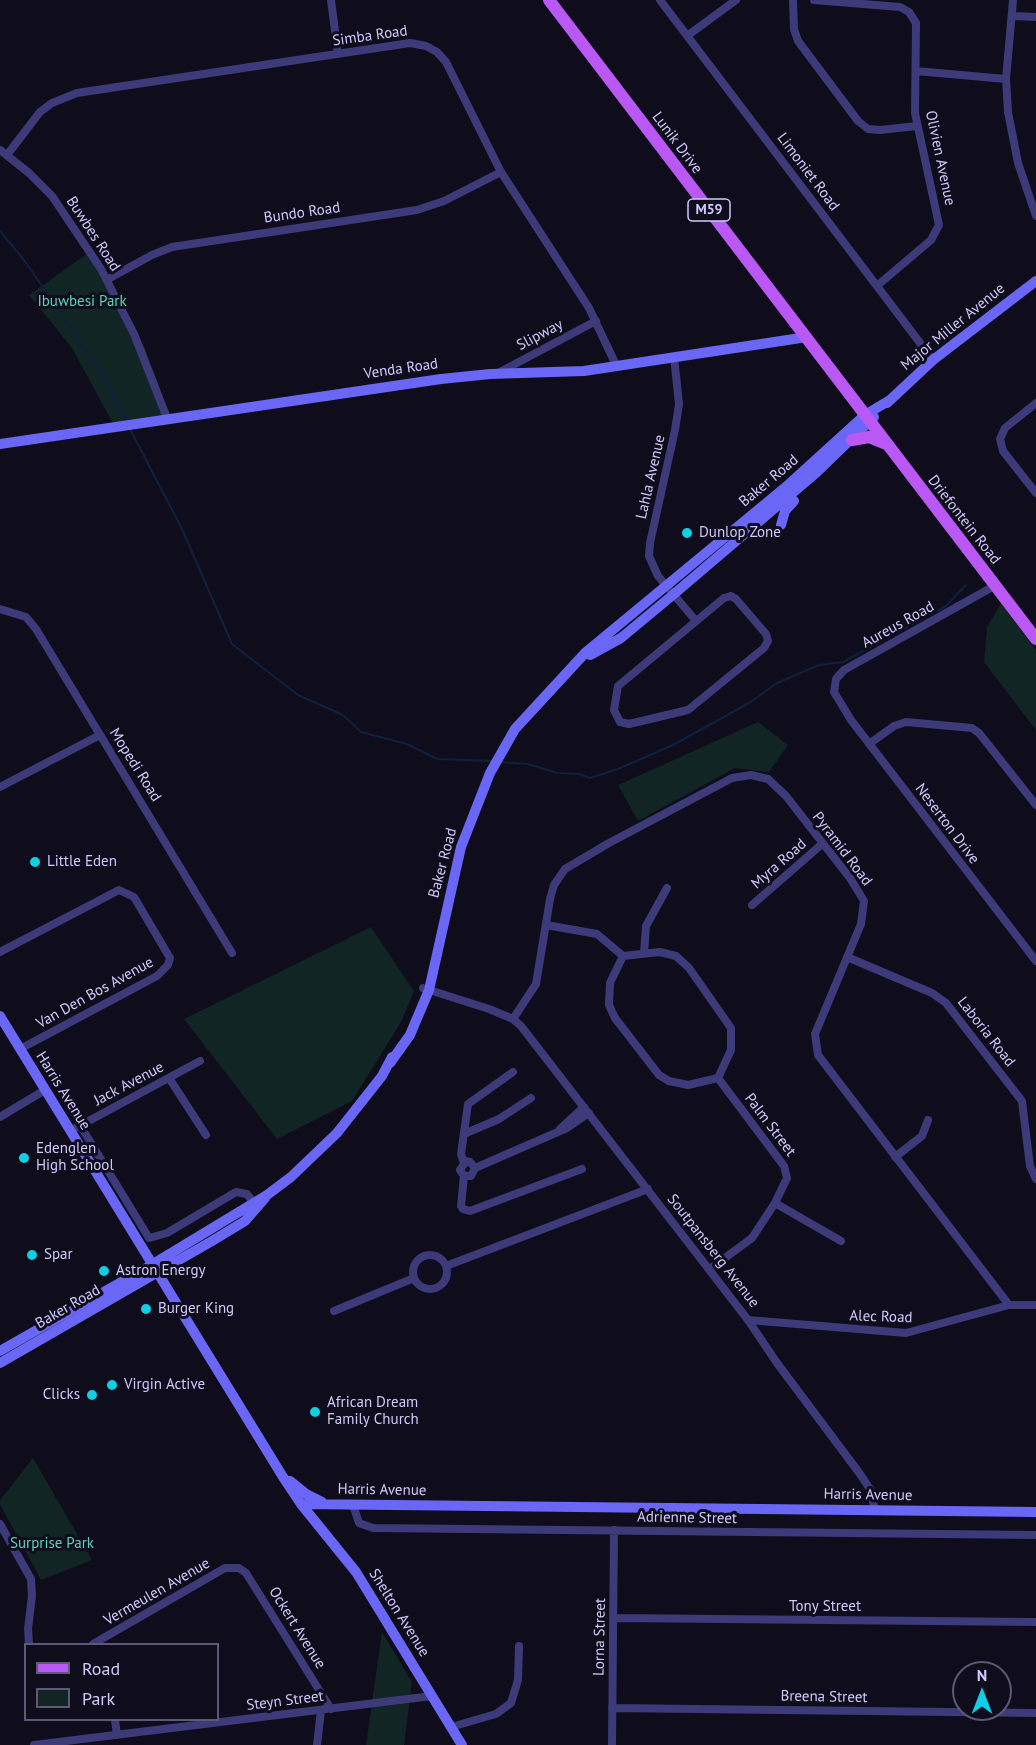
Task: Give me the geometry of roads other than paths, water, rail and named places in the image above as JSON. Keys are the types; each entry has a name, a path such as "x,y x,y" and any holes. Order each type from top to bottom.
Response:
{"main road":[{"name":"Lunik Drive","path":"549,0 868,418"},
{"name":"Major Miller Avenue","path":"868,418 933,360 1036,281"},
{"name":"Venda Road","path":"0,444 441,378 568,373 807,337"},
{"name":"Baker Road","path":"0,1363 156,1268 253,1202 267,1195 305,1166 337,1133 410,1035 426,989 461,847 501,751 528,713 579,660 816,473 852,440 868,418"},
{"name":"Baker Road","path":"670,590 868,418"},
{"name":"Driefontein Road","path":"868,418 1036,639"},
{"path":"852,440 869,437 887,444"},
{"path":"781,525 784,511 808,488 816,473"},
{"name":"Harris Avenue","path":"0,1016 301,1504 1036,1512"},
{"name":"Baker Road","path":"0,1351 245,1221 267,1195"},
{"path":"283,1477 311,1498 331,1504 323,1518 328,1537"},
{"name":"Shelton Avenue","path":"301,1504 356,1572 462,1745"}],"street":[{"path":"331,0 338,54"},
{"name":"Limoniet Road","path":"660,0 933,360"},
{"path":"687,36 736,0"},
{"path":"793,0 794,29 798,41 858,121 868,129 917,126"},
{"name":"Olivien Avenue","path":"814,0 900,7 914,18 918,32 917,126 939,225 926,246 878,285"},
{"path":"1013,0 1006,79 1011,135 1036,216"},
{"path":"1013,16 1036,17"},
{"name":"Simba Road","path":"4,153 40,112 52,103 76,93 410,43 426,46 437,52 446,63 501,172 596,321 617,367"},
{"path":"916,71 1006,79"},
{"name":"Buwbes Road","path":"4,153 52,196 108,279 134,334 167,418"},
{"name":"Bundo Road","path":"108,279 172,247 417,210 444,201 501,172"},
{"name":"Slipway","path":"497,374 596,321"},
{"name":"Lahla Avenue","path":"670,590 651,563 650,543 679,404 674,357"},
{"path":"1036,403 1005,428 1000,439 1003,451 1036,493"},
{"name":"Aureus Road","path":"838,701 834,685 844,670 996,585"},
{"path":"670,590 696,621"},
{"path":"733,597 766,634 768,643 688,710 621,723 614,710 618,686 696,621 724,598 733,597"},
{"name":"Mopedi Road","path":"0,609 26,617 36,629 232,953"},
{"name":"Neserton Drive","path":"838,701 1036,961"},
{"path":"869,744 894,726 906,722 972,728 980,733 1036,805"},
{"path":"0,787 100,735"},
{"name":"Pyramid Road","path":"513,1019 536,984 554,885 570,865 736,776 759,776 773,782 850,878 864,901 864,914 815,1034 815,1048 831,1075 1009,1305"},
{"name":"Myra Road","path":"752,905 822,844"},
{"path":"644,953 646,926 667,888"},
{"name":"Van Den Bos Avenue","path":"0,952 119,890 134,897 170,958 168,965 157,976 20,1049"},
{"path":"546,925 597,934 623,956 669,953 682,961 727,1019 733,1041 718,1078 688,1085 669,1081 659,1075 637,1047 615,1018 609,1005 610,983 623,956"},
{"name":"Laboria Road","path":"847,957 932,993 946,1003 1022,1101 1030,1166 1036,1179"},
{"path":"426,989 513,1019"},
{"name":"Soutpansberg Avenue","path":"513,1019 587,1110 748,1320 870,1489 874,1510"},
{"name":"Jack Avenue","path":"70,1131 200,1061"},
{"path":"513,1072 471,1100 467,1109 461,1154 464,1163 460,1170 464,1176 460,1206 470,1211 582,1169"},
{"path":"169,1078 206,1135"},
{"name":"Palm Street","path":"710,1269 752,1238 786,1182 786,1169 718,1078"},
{"path":"0,1117 45,1090"},
{"path":"464,1134 500,1119 531,1098"},
{"path":"464,1176 471,1176 475,1168 560,1129 567,1128 587,1110"},
{"path":"895,1157 922,1136 928,1120"},
{"path":"80,1125 149,1238 167,1233 236,1192 248,1194 253,1202"},
{"path":"464,1163 470,1162 475,1168"},
{"path":"446,1266 648,1189"},
{"path":"775,1203 841,1240"},
{"path":"425,1256 440,1258 446,1266 446,1278 439,1287 422,1287 414,1278 416,1263 425,1256"},
{"path":"334,1311 414,1278"},
{"path":"1009,1305 1036,1305"},
{"name":"Alec Road","path":"748,1320 906,1334 1009,1305"},
{"name":"Adrienne Street","path":"353,1505 358,1522 373,1528 1036,1535"},
{"path":"0,1524 31,1579 29,1643"},
{"name":"Lorna Street","path":"612,1745 614,1530"},
{"name":"Vermeulen Avenue","path":"106,1641 225,1568 235,1567"},
{"name":"Ockert Avenue","path":"235,1567 246,1573 331,1709"},
{"name":"Tony Street","path":"614,1618 1036,1622"},
{"path":"451,1727 496,1714 511,1702 515,1697 518,1680 519,1646"},
{"name":"Steyn Street","path":"219,1720 432,1696"},
{"name":"Breena Street","path":"612,1708 1036,1713"},
{"path":"317,1745 321,1710"},
{"path":"115,1721 117,1735"},
{"name":"Steyn Street","path":"34,1745 213,1721"}],"waterway":[{"path":"0,231 24,260 101,372 126,421"},
{"path":"130,429 182,529 232,644 298,695 343,715 361,732 407,744 437,759 492,761"},
{"path":"500,762 528,764 557,773 579,774 590,778 618,769 673,745 749,703 777,683 819,665 843,662 946,606 966,585"}],"place":[{"name":"Dunlop Zone","path":"687,533"},
{"name":"Little Eden","path":"35,862"},
{"name":"Edenglen High School","path":"24,1158"},
{"name":"Spar","path":"32,1255"},
{"name":"Astron Energy","path":"104,1271"},
{"name":"Burger King","path":"146,1309"},
{"name":"Virgin Active","path":"112,1385"},
{"name":"Clicks","path":"92,1395"},
{"name":"African Dream Family Church","path":"315,1412"}],"park label":[{"name":"Ibuwbesi Park","path":"82,302"},
{"name":"Surprise Park","path":"52,1544"}]}
